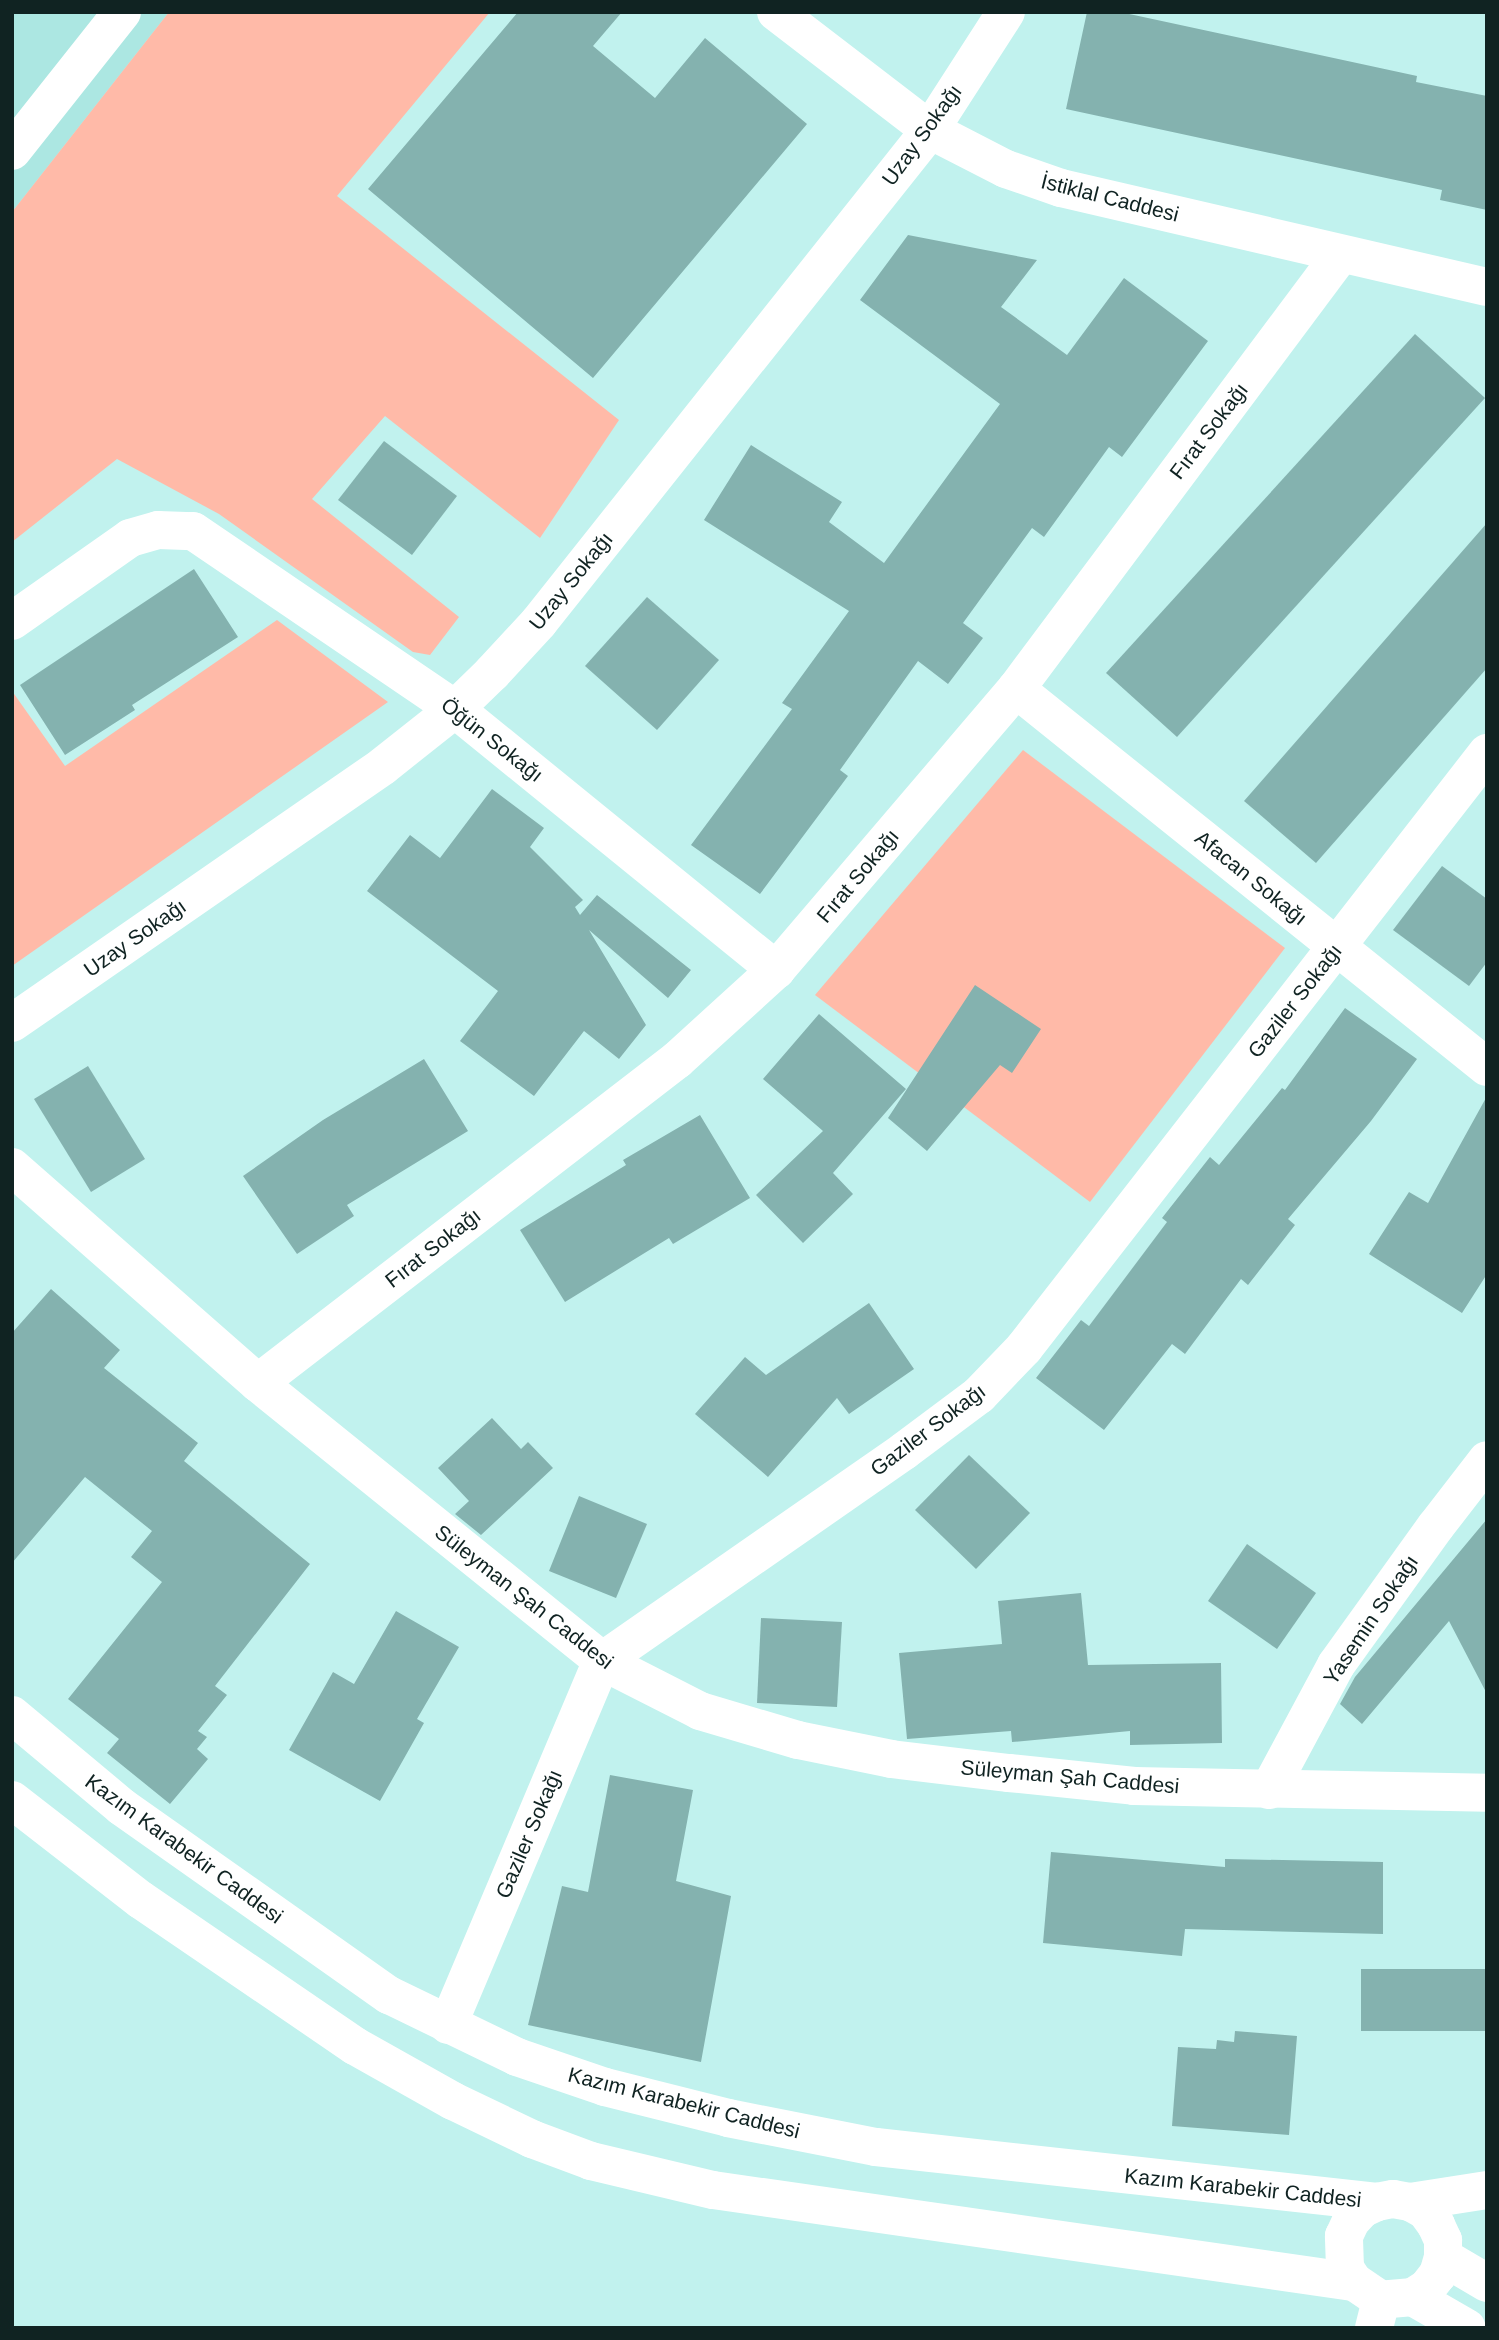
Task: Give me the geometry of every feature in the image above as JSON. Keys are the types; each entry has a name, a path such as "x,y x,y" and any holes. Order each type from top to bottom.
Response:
{"street":[{"path":"12,151 122,12"},
{"name":"İstiklal Caddesi","path":"776,12 930,130 995,164 1061,188 1487,287"},
{"name":"Uzay Sokağı","path":"12,1023 383,766 455,709 538,622 930,130 1006,12"},
{"name":"Fırat Sokağı","path":"258,1383 677,1060 776,970 1016,689 1341,254"},
{"name":"Öğün Sokağı","path":"12,621 130,538 158,530 193,531 455,709 776,970"},
{"name":"Afacan Sokağı","path":"1016,689 1487,1067"},
{"name":"Gaziler Sokağı","path":"448,2025 602,1661 904,1451 979,1395 1024,1348 1487,753"},
{"name":"Süleyman Şah Caddesi","path":"12,1167 258,1383 602,1661 700,1711 798,1740 891,1759 1135,1786 1487,1793"},
{"name":"Yasemin Sokağı","path":"1269,1790 1336,1665 1487,1460"},
{"name":"Kazım Karabekir Caddesi","path":"12,1715 122,1807 247,1898 388,1995 517,2057 605,2088 727,2118 876,2147 1394,2202 1487,2190"},
{"path":"12,1800 141,1900 355,2046 453,2101 532,2139 591,2161 713,2190 1380,2302 1467,2328"},
{"path":"1394,2202 1426,2211 1443,2240 1443,2257 1433,2281 1380,2302 1345,2268 1344,2236 1351,2221 1362,2209 1394,2202"},
{"path":"1443,2257 1487,2250"},
{"path":"1443,2257 1487,2283"}],"shaded area":[{"path":"12,12 169,12 12,212"},
{"path":"169,12 490,12 337,196 619,420 540,538 385,416 312,499 459,617 430,655 413,652 219,514 117,459 12,542 12,212"},
{"path":"277,620 388,702 12,966 12,691 65,766"},
{"path":"1023,750 1285,948 1090,1202 815,995"}],"building":[{"path":"518,12 622,12 593,46 655,98 705,38 807,124 593,378 368,189"},
{"path":"1087,12 1120,12 1417,76 1416,82 1487,96 1487,210 1440,200 1442,190 1066,109"},
{"path":"908,235 1037,260 1001,307 1067,355 1124,278 1208,341 1122,457 1109,447 1044,537 1032,528 963,623 983,638 948,684 918,661 840,770 848,776 760,894 691,845 792,709 782,703 849,611 704,520 751,445 842,502 829,522 884,563 1000,404 860,300"},
{"path":"1415,334 1485,398 1177,737 1106,673"},
{"path":"384,441 457,496 412,555 338,500"},
{"path":"1487,523 1487,668 1316,863 1244,801"},
{"path":"194,569 238,637 132,705 135,710 65,755 20,685"},
{"path":"647,597 719,660 657,730 585,666"},
{"path":"492,789 544,828 530,847 583,900 575,907 580,915 597,895 691,970 668,998 589,930 646,1025 619,1059 584,1031 534,1096 460,1041 498,991 367,891 410,835 440,858"},
{"path":"1442,866 1487,899 1487,962 1469,986 1393,930"},
{"path":"975,985 1041,1029 1012,1073 1000,1065 927,1151 888,1118"},
{"path":"1345,1008 1417,1059 1371,1121 1288,1219 1295,1225 1248,1285 1241,1279 1185,1354 1172,1344 1104,1430 1036,1378 1081,1320 1089,1326 1167,1222 1162,1218 1210,1157 1219,1165 1282,1088 1285,1090"},
{"path":"819,1014 906,1089 833,1173 853,1194 803,1243 756,1195 823,1131 763,1079"},
{"path":"424,1059 468,1131 347,1205 354,1216 297,1254 243,1176 323,1120"},
{"path":"88,1066 145,1159 91,1192 34,1099"},
{"path":"1487,1096 1487,1274 1462,1313 1369,1254 1409,1192 1428,1203"},
{"path":"700,1115 750,1198 673,1244 669,1238 565,1302 520,1230 626,1165 623,1160"},
{"path":"51,1289 120,1350 104,1368 198,1443 184,1461 310,1564 215,1686 227,1695 198,1731 207,1737 197,1749 208,1759 170,1804 107,1753 119,1739 68,1699 162,1582 131,1557 152,1531 85,1477 12,1563 12,1333"},
{"path":"869,1303 914,1369 849,1414 837,1398 768,1477 695,1414 745,1357 766,1375"},
{"path":"492,1418 521,1449 528,1442 553,1468 481,1535 455,1514 469,1501 438,1468"},
{"path":"969,1455 1030,1513 976,1569 915,1510"},
{"path":"579,1496 647,1524 616,1598 549,1571"},
{"path":"1487,1519 1487,1694 1449,1621 1362,1724 1340,1704 1355,1677"},
{"path":"1247,1544 1316,1593 1277,1649 1208,1601"},
{"path":"1081,1593 1088,1665 1221,1663 1222,1743 1130,1745 1130,1731 1012,1742 1011,1731 907,1739 899,1653 1002,1644 998,1601"},
{"path":"396,1611 459,1647 417,1719 424,1723 380,1801 289,1750 333,1672 354,1684"},
{"path":"761,1618 842,1622 837,1707 757,1703"},
{"path":"610,1775 693,1790 676,1881 731,1896 701,2062 528,2025 562,1886 588,1892"},
{"path":"1051,1852 1225,1867 1225,1859 1383,1862 1383,1934 1185,1929 1182,1956 1043,1943"},
{"path":"1361,1969 1487,1969 1487,2031 1361,2031"},
{"path":"1235,2031 1297,2036 1289,2135 1172,2126 1178,2047 1216,2049 1217,2040 1234,2042"}]}
